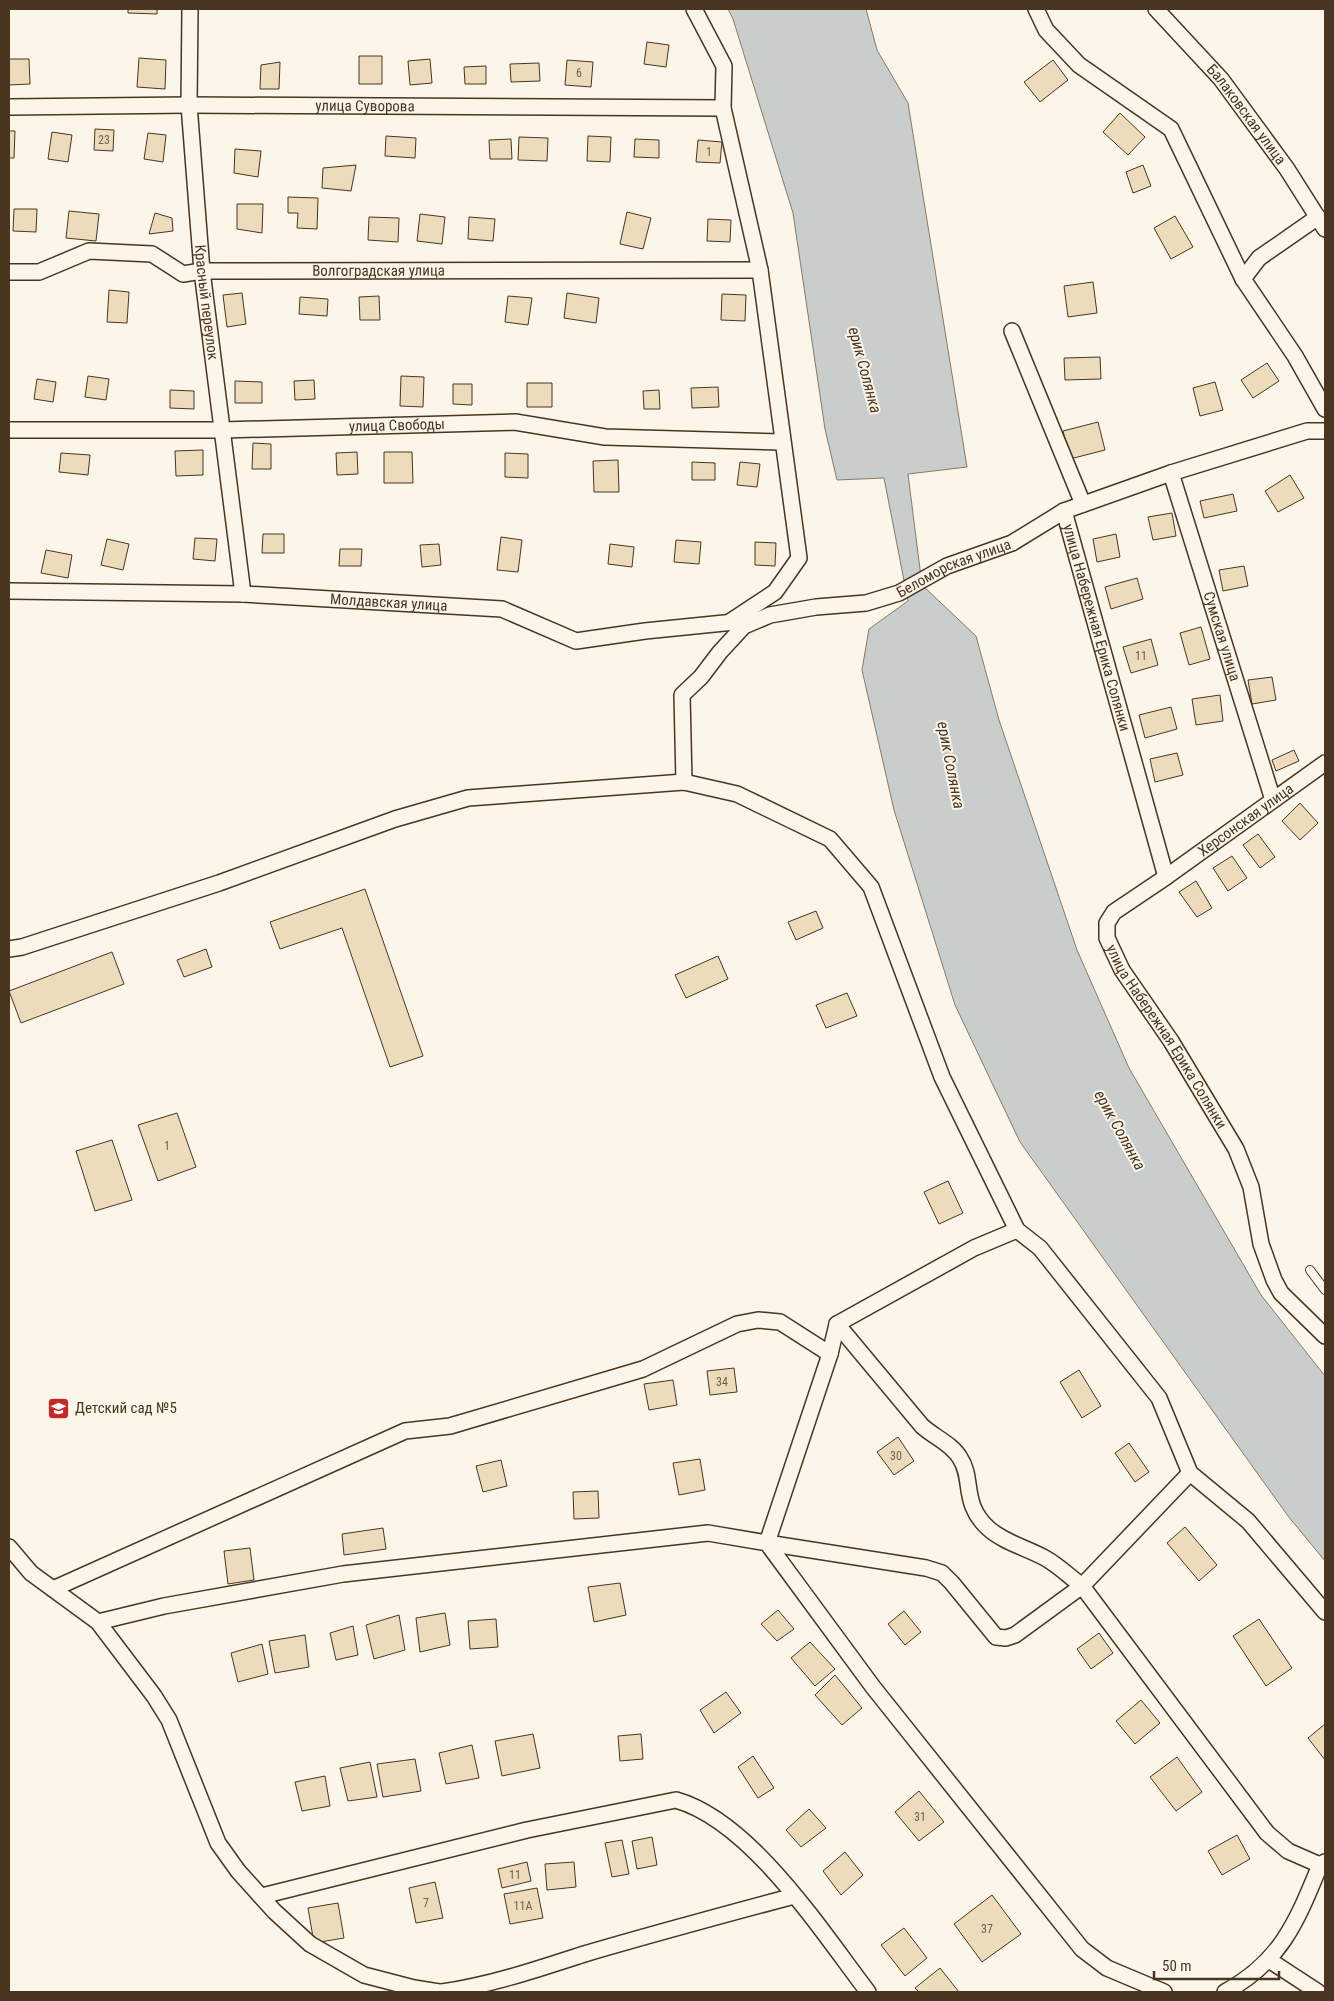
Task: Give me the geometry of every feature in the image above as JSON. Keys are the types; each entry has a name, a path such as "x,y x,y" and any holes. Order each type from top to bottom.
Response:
{"street":[{"name":"Красный переулок","path":"190,9 189,105 202,271 243,594"},
{"path":"694,9 724,66 723,108 760,270 799,558 775,592 728,623"},
{"path":"1036,9 1046,30 1079,65 1171,129 1243,279 1295,356 1325,410 1324,430"},
{"name":"Балаковская улица","path":"1156,9 1220,79 1287,169 1321,223"},
{"name":"улица Суворова","path":"9,107 189,105 723,108"},
{"path":"1243,279 1259,258 1321,223"},
{"name":"Волгоградская улица","path":"9,272 39,272 89,251 152,254 183,274 202,271 760,270"},
{"path":"1012,331 1083,504"},
{"name":"улица Свободы","path":"9,430 223,430 515,422 605,437 782,442"},
{"name":"Беломорская улица","path":"684,782 682,696 701,677 720,652 744,626 770,615 866,603 899,593 947,566 1012,543 1064,510 1171,473 1308,431 1324,430"},
{"name":"Сумская улица","path":"1171,473 1273,800"},
{"name":"улица Набережная Ерика Солянки","path":"1064,510 1166,877 1114,912 1107,923 1107,938 1122,970 1171,1041 1236,1149 1251,1187 1261,1244 1274,1280 1281,1293 1325,1336"},
{"name":"Молдавская улица","path":"9,591 243,594 502,609 576,641 645,631 760,620"},
{"name":"Херсонская улица","path":"1166,877 1325,762"},
{"path":"9,949 22,947 151,906 395,819 468,798 684,782 737,794 830,839 871,887 942,1077 1017,1230 1040,1248 1159,1398 1190,1473 1248,1521 1325,1612"},
{"path":"766,1543 830,1354 837,1324 974,1248 1017,1230"},
{"path":"53,1589 405,1431 450,1426 643,1369 737,1324 758,1320 780,1322 830,1354"},
{"path":"837,1324 922,1426 935,1438 951,1447 961,1459 969,1498 976,1514 988,1528 1047,1559 1082,1586 1266,1833 1288,1851 1323,1864 1300,1913 1283,1943 1261,1969 1243,1983 1225,1992"},
{"path":"98,1622 164,1606 343,1574 708,1533 926,1568 942,1573 996,1637 1001,1638 1015,1635 1082,1586 1190,1473"},
{"path":"766,1543 873,1688 1082,1949 1107,1968 1164,1992"},
{"path":"9,1547 31,1574 98,1622 154,1696 169,1720 218,1843 238,1871 274,1911 310,1944 364,1975 414,1988 440,1992 473,1988 794,1896"},
{"path":"262,1896 527,1830 676,1800 693,1805 712,1816 747,1844 794,1896 868,1992"},
{"path":"1269,1960 1318,1992"}],"lane":[{"path":"1310,1270 1325,1290"}],"water":[{"name":"ерик Солянка","path":"728,9 866,9 877,50 908,103 967,467 908,474 922,585 976,636 999,720 1077,950 1129,1068 1261,1295 1325,1376 1325,1561 1288,1516 1020,1142 955,1005 894,810 862,670 869,629 908,601 884,478 837,480 825,429 793,213 733,19"}],"building":[{"path":"128,9 157,9 157,14 128,13"},
{"path":"647,42 669,45 666,67 644,64"},
{"path":"359,56 382,56 382,84 359,84"},
{"path":"139,58 166,60 165,89 137,87"},
{"path":"9,59 29,59 30,84 9,85"},
{"path":"430,59 432,83 410,85 408,61"},
{"path":"567,60 593,62 591,87 565,85"},
{"path":"1053,60 1068,80 1040,102 1024,82"},
{"path":"280,62 279,89 260,89 261,65"},
{"path":"539,63 540,81 511,82 510,64"},
{"path":"486,66 486,84 465,84 464,67"},
{"path":"1120,113 1145,137 1128,155 1103,132"},
{"path":"95,129 114,130 113,151 94,150"},
{"path":"9,131 15,131 14,158 9,158"},
{"path":"52,132 72,135 68,162 48,159"},
{"path":"148,133 166,135 163,162 144,159"},
{"path":"386,136 416,138 415,158 385,156"},
{"path":"588,136 611,137 610,162 587,161"},
{"path":"519,137 548,138 547,161 518,160"},
{"path":"511,139 512,159 490,159 489,140"},
{"path":"635,139 659,140 659,158 634,157"},
{"path":"698,140 722,142 720,163 696,162"},
{"path":"235,149 261,151 258,177 234,173"},
{"path":"356,165 351,191 322,188 323,168"},
{"path":"1143,165 1151,186 1133,193 1126,172"},
{"path":"288,197 318,198 317,229 297,228 298,213 288,213"},
{"path":"237,204 263,204 262,233 237,229"},
{"path":"14,209 37,209 36,232 13,231"},
{"path":"69,211 99,214 96,241 66,238"},
{"path":"627,212 651,218 643,249 620,244"},
{"path":"155,213 172,218 173,231 149,234"},
{"path":"420,214 445,217 442,244 417,241"},
{"path":"1175,216 1193,247 1171,259 1154,228"},
{"path":"369,217 399,218 398,242 368,240"},
{"path":"469,217 495,219 493,241 468,239"},
{"path":"708,219 731,220 730,242 707,241"},
{"path":"1093,282 1097,313 1068,317 1064,286"},
{"path":"109,290 129,292 127,323 107,322"},
{"path":"242,293 246,324 227,327 223,295"},
{"path":"567,293 599,298 596,323 564,318"},
{"path":"722,294 746,295 745,321 721,320"},
{"path":"379,296 380,320 360,320 359,297"},
{"path":"508,296 532,298 528,325 505,322"},
{"path":"300,297 328,299 327,316 299,314"},
{"path":"1100,357 1101,379 1065,380 1064,358"},
{"path":"1267,363 1279,381 1253,398 1241,380"},
{"path":"88,376 109,379 106,400 85,397"},
{"path":"401,376 424,377 423,407 400,406"},
{"path":"37,379 56,382 53,402 34,399"},
{"path":"314,380 315,399 295,400 294,381"},
{"path":"235,381 262,382 262,403 235,403"},
{"path":"1215,382 1223,410 1200,416 1193,388"},
{"path":"527,383 552,383 552,407 527,407"},
{"path":"453,384 472,384 472,405 453,404"},
{"path":"718,387 719,407 692,408 691,388"},
{"path":"170,390 194,391 194,409 170,408"},
{"path":"659,390 660,409 644,409 643,391"},
{"path":"1098,422 1105,450 1070,459 1063,431"},
{"path":"253,443 271,444 271,469 252,469"},
{"path":"203,450 203,475 176,476 175,451"},
{"path":"357,452 358,474 337,475 336,453"},
{"path":"384,452 412,452 413,483 384,483"},
{"path":"61,453 90,455 88,475 59,472"},
{"path":"505,453 528,454 528,478 505,477"},
{"path":"618,460 619,492 594,492 593,461"},
{"path":"692,462 715,463 715,480 692,480"},
{"path":"740,462 760,464 757,487 737,485"},
{"path":"1290,475 1304,498 1278,512 1265,491"},
{"path":"1233,494 1237,511 1204,518 1200,501"},
{"path":"1172,513 1176,536 1153,540 1148,517"},
{"path":"263,534 284,534 284,553 262,553"},
{"path":"1116,534 1120,557 1097,562 1093,539"},
{"path":"501,537 522,540 518,572 497,570"},
{"path":"195,538 217,539 215,561 193,559"},
{"path":"107,539 129,544 123,570 101,565"},
{"path":"676,540 701,542 699,564 674,562"},
{"path":"755,542 776,543 775,566 755,565"},
{"path":"439,544 441,565 422,567 420,545"},
{"path":"610,544 634,547 632,567 608,564"},
{"path":"340,549 362,549 361,566 339,566"},
{"path":"46,550 72,555 68,578 41,573"},
{"path":"1244,566 1248,586 1223,591 1219,570"},
{"path":"1137,578 1143,599 1111,609 1105,587"},
{"path":"1201,627 1210,659 1189,665 1180,633"},
{"path":"1151,639 1158,665 1131,673 1123,647"},
{"path":"1272,677 1276,700 1252,704 1248,680"},
{"path":"1220,695 1223,721 1196,725 1192,699"},
{"path":"1171,707 1177,729 1145,738 1139,715"},
{"path":"1294,750 1299,761 1276,771 1272,760"},
{"path":"1177,753 1183,775 1155,782 1150,759"},
{"path":"1300,803 1318,823 1300,840 1282,821"},
{"path":"1258,834 1275,857 1260,868 1243,845"},
{"path":"1232,856 1247,878 1228,891 1213,868"},
{"path":"1196,881 1212,908 1197,917 1179,892"},
{"path":"365,889 423,1056 390,1067 342,928 280,949 270,922"},
{"path":"816,911 823,928 796,940 788,922"},
{"path":"206,949 212,967 184,977 177,960"},
{"path":"112,952 124,984 21,1023 9,991"},
{"path":"718,956 728,979 686,998 675,975"},
{"path":"847,993 857,1016 826,1028 816,1005"},
{"path":"177,1113 196,1167 158,1181 138,1125"},
{"path":"112,1140 132,1200 95,1211 76,1151"},
{"path":"948,1181 963,1213 939,1224 924,1192"},
{"path":"734,1368 737,1392 710,1395 707,1371"},
{"path":"1079,1370 1101,1406 1082,1418 1060,1382"},
{"path":"673,1380 677,1405 649,1410 644,1384"},
{"path":"898,1437 914,1461 894,1475 877,1452"},
{"path":"1129,1443 1149,1472 1135,1482 1115,1453"},
{"path":"700,1459 705,1490 679,1495 673,1463"},
{"path":"501,1460 507,1486 483,1492 476,1466"},
{"path":"598,1491 599,1518 574,1519 573,1492"},
{"path":"1185,1527 1217,1565 1199,1581 1167,1543"},
{"path":"383,1528 386,1549 344,1555 342,1534"},
{"path":"250,1548 254,1580 228,1584 224,1551"},
{"path":"620,1583 626,1615 594,1622 588,1587"},
{"path":"778,1610 794,1629 777,1641 761,1624"},
{"path":"904,1611 921,1632 905,1645 888,1624"},
{"path":"445,1613 450,1645 420,1652 416,1618"},
{"path":"399,1615 405,1650 374,1659 366,1625"},
{"path":"496,1619 498,1647 470,1649 468,1621"},
{"path":"1259,1619 1292,1668 1266,1686 1233,1636"},
{"path":"353,1626 358,1655 336,1660 330,1633"},
{"path":"1099,1633 1113,1653 1091,1669 1077,1649"},
{"path":"305,1635 309,1667 275,1673 269,1641"},
{"path":"810,1642 835,1669 815,1686 791,1658"},
{"path":"262,1644 268,1674 238,1682 231,1653"},
{"path":"835,1675 862,1708 842,1725 815,1695"},
{"path":"726,1692 741,1713 714,1733 700,1710"},
{"path":"1141,1700 1160,1723 1135,1744 1116,1721"},
{"path":"1325,1724 1325,1760 1308,1738"},
{"path":"533,1734 540,1768 502,1776 495,1741"},
{"path":"641,1734 643,1759 620,1761 618,1736"},
{"path":"472,1745 479,1778 446,1784 439,1753"},
{"path":"753,1756 774,1788 758,1798 738,1767"},
{"path":"1177,1757 1202,1792 1176,1811 1150,1777"},
{"path":"415,1759 421,1791 383,1797 377,1764"},
{"path":"370,1762 377,1797 348,1801 340,1768"},
{"path":"325,1776 330,1806 302,1811 295,1782"},
{"path":"919,1791 944,1822 919,1841 895,1812"},
{"path":"809,1809 826,1828 801,1847 786,1830"},
{"path":"1237,1835 1250,1859 1222,1875 1208,1851"},
{"path":"652,1837 657,1865 637,1869 632,1841"},
{"path":"622,1840 629,1874 612,1877 605,1843"},
{"path":"845,1852 863,1875 841,1895 823,1871"},
{"path":"527,1862 531,1881 502,1888 498,1869"},
{"path":"574,1862 576,1887 547,1890 545,1864"},
{"path":"435,1882 443,1918 416,1923 409,1888"},
{"path":"537,1888 543,1918 510,1924 504,1894"},
{"path":"992,1895 1021,1934 982,1962 954,1924"},
{"path":"338,1903 344,1938 314,1943 308,1908"},
{"path":"904,1928 927,1958 905,1976 881,1945"},
{"path":"940,1968 959,1992 919,1992 915,1988"}],"place":[{"name":"Детский сад №5","path":"59,1408"}]}
